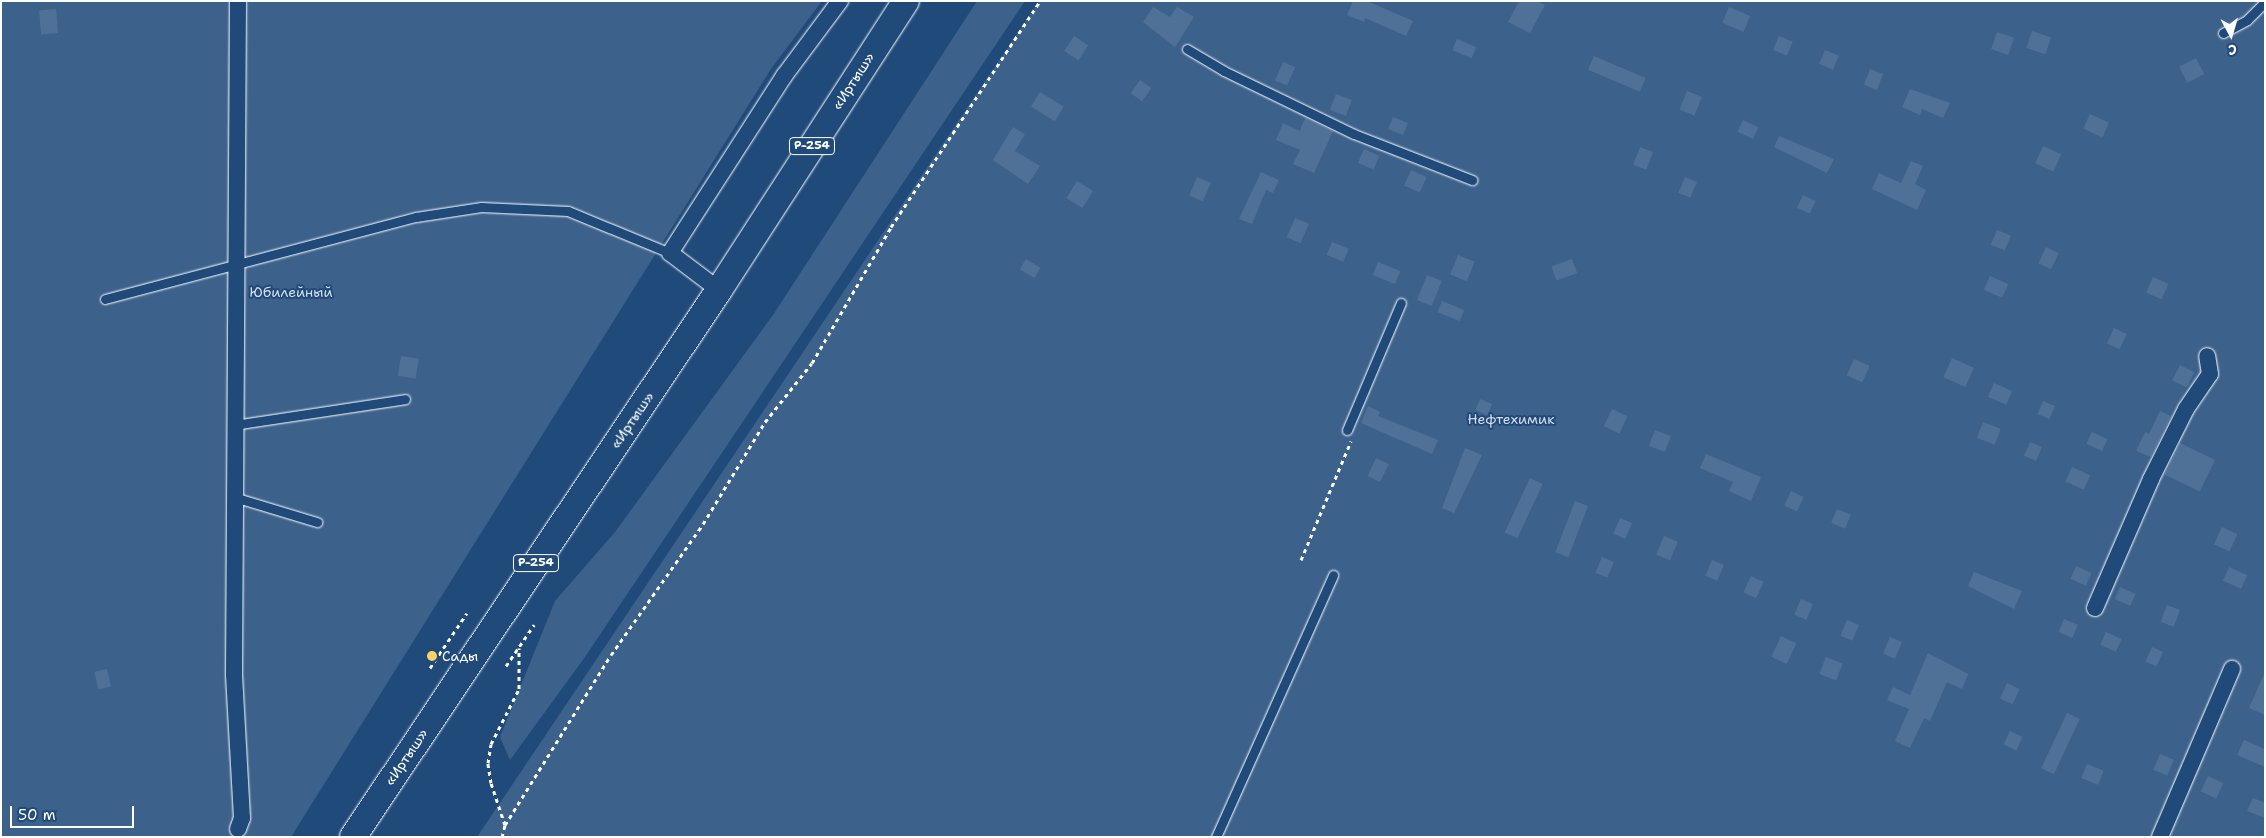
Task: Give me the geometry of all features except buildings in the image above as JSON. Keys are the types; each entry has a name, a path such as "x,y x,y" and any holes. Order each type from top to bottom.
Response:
{"main road":[{"name":"«Иртыш»","path":"353,837 719,290 906,1"}],"street":[{"path":"238,1 234,264 234,674 242,818 238,828"},
{"path":"719,290 670,253 784,76 840,1"},
{"path":"2095,608 2151,479 2186,409 2210,374 2207,356"},
{"path":"2160,837 2232,669"}],"lane":[{"path":"2223,33 2247,20 2264,3"},
{"path":"1187,49 1224,71 1354,134 1472,180"},
{"path":"105,299 416,217 480,207 568,211 670,253"},
{"path":"1350,432 1401,303"},
{"path":"234,425 405,399"},
{"path":"234,497 317,522"},
{"path":"1216,837 1333,575"}],"path":[{"path":"502,837 505,825 611,655 703,524 765,422 812,363 891,227 1040,1"},
{"path":"1301,560 1350,432"},
{"path":"430,668 467,613"},
{"path":"506,666 534,625"},
{"path":"505,825 491,784 488,763 491,744 519,689 519,648"}],"green space":[{"name":"Юбилейный","path":"1,1 822,1 771,69 291,837 1,837"},
{"path":"977,1 1025,1 585,657 510,760 500,737 555,601 615,532 773,315"},
{"name":"Нефтехимик","path":"1039,1 2265,1 2265,837 477,837"}],"place":[{"name":"Сады","path":"432,656"}]}
